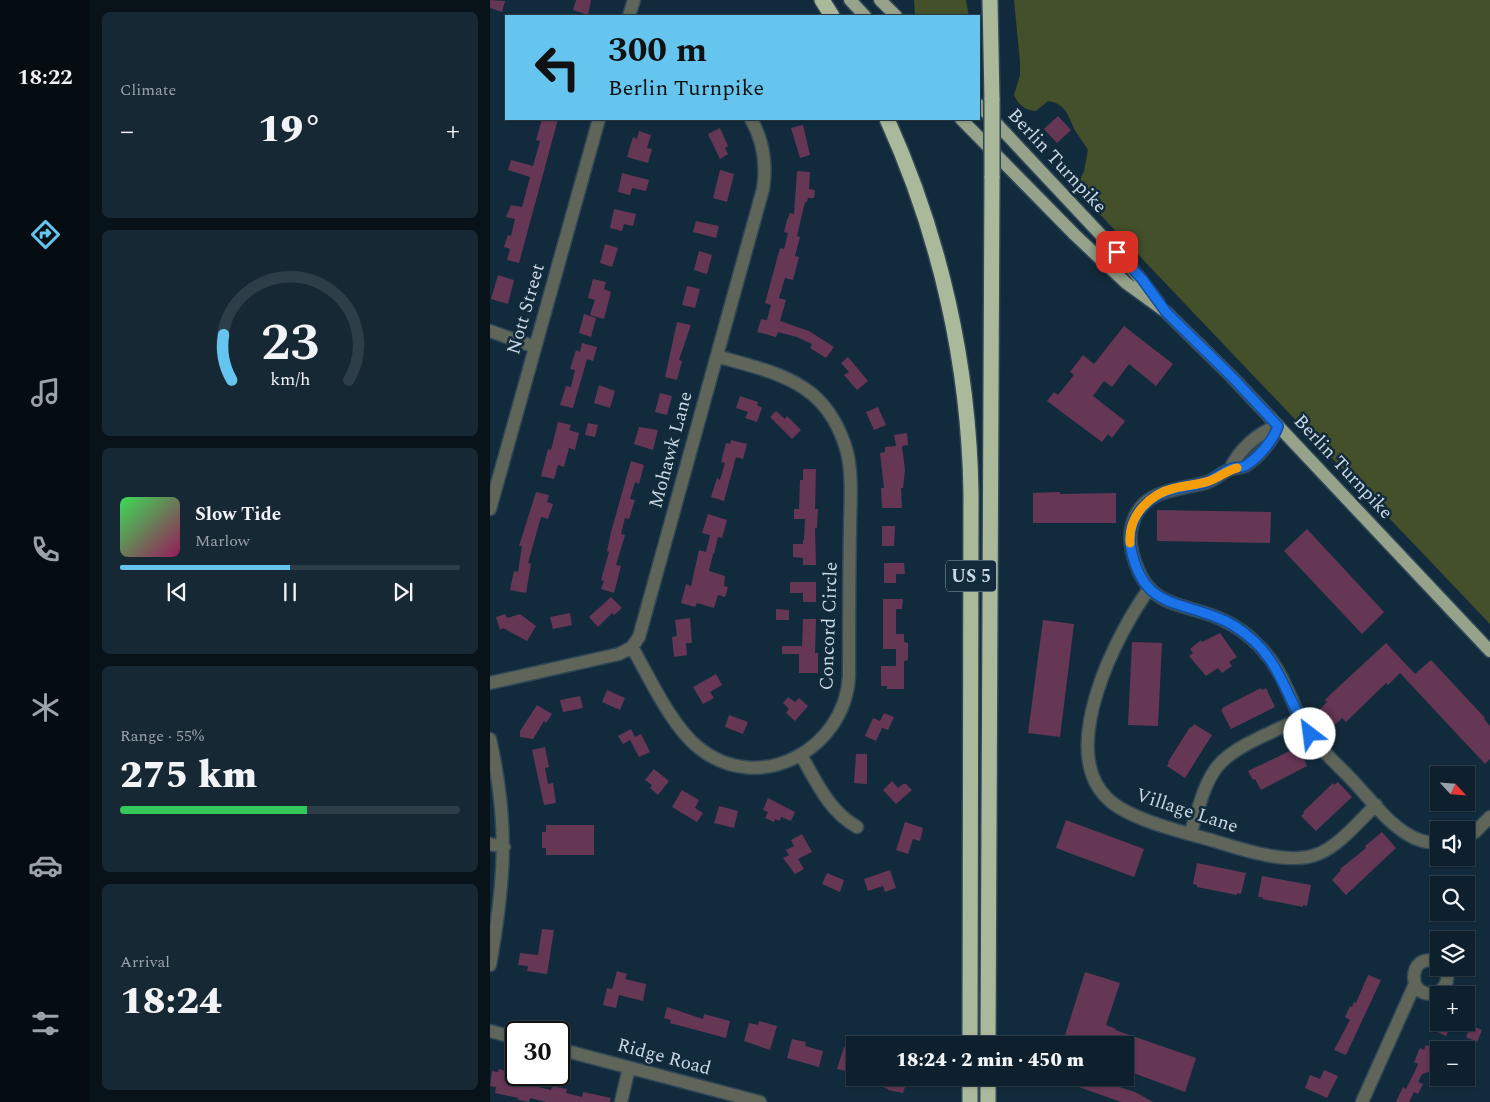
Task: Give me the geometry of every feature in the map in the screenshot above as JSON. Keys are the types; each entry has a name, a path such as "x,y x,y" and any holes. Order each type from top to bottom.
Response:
{"highway":[{"path":"822,0 831,15"},
{"name":"US 5","path":"988,1036 992,176 986,103 990,0"},
{"name":"US 5","path":"887,120 920,201 942,276 958,352 969,435 971,493 970,1036"},
{"path":"970,1086 970,1102"},
{"path":"988,1086 988,1102"}],"main road":[{"path":"850,0 864,15"},
{"path":"880,0 895,15"},
{"name":"Berlin Turnpike","path":"986,103 1130,266 1166,312 1232,377 1490,651"},
{"name":"Berlin Turnpike","path":"962,120 1126,283 1166,312"}],"street":[{"path":"629,15 634,0"},
{"name":"Nott Street","path":"491,501 599,120"},
{"name":"Mohawk Lane","path":"632,647 640,632 764,184 763,152 751,120"},
{"path":"490,332 535,347"},
{"name":"Concord Circle","path":"632,647 680,729 691,742 708,754 726,762 749,767 778,764 802,755 818,742 834,723 842,708 848,688 850,497 848,456 833,418 812,394 777,374 717,356"},
{"path":"1278,426 1274,438 1244,466 1230,469 1209,481 1164,492 1151,499 1137,514 1132,527 1130,545 1138,571 1150,589 1164,600 1216,617 1247,635 1262,649 1277,669 1300,719 1316,742 1376,805 1408,835 1430,842"},
{"name":"Village Lane","path":"1150,589 1121,633 1101,681 1090,726 1090,761 1100,788 1112,803 1133,814 1190,834 1272,855 1304,858 1327,850 1376,805"},
{"path":"490,683 613,656 632,647"},
{"path":"1190,834 1212,776 1222,761 1238,750 1300,719"},
{"path":"490,739 502,804 504,847 501,900 490,965"},
{"path":"802,755 830,806 857,827"},
{"path":"1475,832 1490,817"},
{"path":"490,844 504,847"},
{"path":"1362,1102 1415,984 1414,973 1420,964 1430,960"},
{"path":"1415,984 1428,994 1439,992 1446,984 1447,976"},
{"path":"490,1031 505,1035"},
{"name":"Ridge Road","path":"570,1052 760,1102"},
{"path":"621,1102 629,1068"}],"green space":[{"path":"914,0 966,0 969,15 915,15"},
{"path":"1014,0 1490,0 1490,624 1089,203 1078,184 1084,171 1088,150 1064,108 1048,101 1036,111 1029,110 1020,104 1014,95 1020,75 1020,62"}],"building":[{"path":"490,0 505,1 502,12 490,8"},
{"path":"576,0 591,0 588,15 573,10"},
{"path":"1058,116 1071,130 1057,143 1044,129"},
{"path":"542,120 558,120 519,263 507,260 510,249 504,247 508,235 511,236 515,219 506,217 511,205 522,207 530,177 508,170 511,160 533,166 540,141 536,140"},
{"path":"803,125 810,155 800,158 791,128"},
{"path":"720,128 728,146 725,148 728,154 720,159 708,134"},
{"path":"639,131 651,135 647,148 652,149 648,163 627,157 633,137 637,139"},
{"path":"720,170 734,174 727,202 713,198"},
{"path":"797,171 810,172 809,189 815,190 814,198 808,198 807,202 805,202 797,236 800,237 795,256 799,257 793,280 785,278 779,298 786,300 780,321 809,331 834,347 826,358 810,348 812,344 797,337 778,332 776,337 757,332 761,319 767,320 771,305 765,303 780,248 784,249 788,233 784,232 787,220 790,213 794,214"},
{"path":"622,173 649,180 646,191 632,188 630,195 618,192"},
{"path":"614,209 636,214 633,226 624,224 622,231 610,228"},
{"path":"696,221 719,226 716,238 693,232"},
{"path":"605,244 618,248 612,267 600,263"},
{"path":"699,251 712,255 707,274 694,270"},
{"path":"498,275 514,280 508,304 491,299"},
{"path":"593,279 606,282 604,289 611,292 604,319 590,315 595,300 588,298"},
{"path":"687,286 700,289 695,308 682,305"},
{"path":"584,314 596,318 591,337 579,333"},
{"path":"677,322 691,325 679,360 682,361 677,380 665,377"},
{"path":"1124,326 1173,364 1156,386 1129,364 1112,387 1104,381 1093,396 1125,421 1112,438 1108,434 1102,442 1047,401 1054,392 1058,395 1074,375 1070,372 1083,355 1094,364"},
{"path":"582,343 597,347 593,361 587,359 573,408 560,405 566,386 571,387 575,370 570,369 576,350 580,352"},
{"path":"848,357 868,381 857,390 844,375 849,372 841,363"},
{"path":"599,385 615,391 610,408 594,403"},
{"path":"660,393 672,396 667,415 655,412"},
{"path":"740,396 758,402 757,405 762,408 757,422 745,418 748,412 736,408"},
{"path":"878,407 886,425 874,430 866,412"},
{"path":"776,411 785,419 787,416 801,430 792,439 770,417"},
{"path":"558,422 571,425 569,430 579,433 575,450 569,448 564,467 558,465 554,479 541,476 548,449 551,450"},
{"path":"588,423 598,425 595,437 585,435"},
{"path":"639,427 658,430 653,450 634,444"},
{"path":"907,433 908,445 902,446 905,470 903,488 901,488 902,508 882,508 881,488 884,488 880,453 885,452 885,447 896,446 894,435"},
{"path":"731,440 747,444 743,459 736,457 724,501 711,497 717,478 720,480 725,463 721,462 726,443 730,444"},
{"path":"631,461 644,465 639,484 635,482 630,499 635,500 629,519 625,518 621,534 625,535 616,565 621,566 614,593 601,589 604,581 601,580 609,552 607,551 611,532"},
{"path":"803,469 816,469 815,509 818,509 817,528 815,528 816,565 803,565 803,558 793,557 793,544 803,544 804,540 805,519 794,519 794,509 799,509 800,480 803,480"},
{"path":"536,492 549,495 547,502 553,504 548,519 541,517 528,563 531,564 526,593 510,590 514,571 518,572 522,546 519,546"},
{"path":"1060,492 1060,494 1116,493 1116,523 1033,523 1033,493"},
{"path":"1157,510 1271,512 1270,543 1157,541"},
{"path":"708,514 727,520 722,538 718,537 714,554 706,552 710,535 702,533"},
{"path":"882,526 895,526 894,546 882,546"},
{"path":"1307,529 1384,612 1362,634 1284,551"},
{"path":"699,550 713,554 709,571 725,576 724,586 728,587 725,597 718,595 714,608 697,603 695,607 681,603 686,584 691,586"},
{"path":"884,563 904,563 905,574 896,574 896,583 884,583"},
{"path":"790,582 816,582 816,602 803,602 803,593 790,593"},
{"path":"611,597 622,608 614,615 612,613 598,627 589,617"},
{"path":"883,599 903,599 902,609 896,609 896,634 904,634 904,642 908,643 908,660 904,661 904,689 887,689 887,686 881,686 881,666 896,666 896,649 883,649"},
{"path":"776,609 789,610 789,620 776,620"},
{"path":"570,613 572,625 553,629 550,617"},
{"path":"505,614 507,618 520,614 536,626 527,641 503,628 500,630 496,617"},
{"path":"690,618 692,643 686,643 687,655 674,657 672,637 677,636 675,620"},
{"path":"803,619 816,619 815,653 818,653 818,673 799,673 799,654 782,654 782,646 802,646"},
{"path":"1043,620 1074,624 1060,737 1028,733"},
{"path":"1220,633 1237,657 1229,662 1232,666 1222,673 1218,668 1206,676 1189,656 1193,653 1190,649 1201,640 1202,642"},
{"path":"1132,642 1162,643 1158,726 1128,725"},
{"path":"1386,643 1415,674 1431,660 1485,718 1490,726 1490,759 1485,764 1400,673 1388,685 1386,683 1346,722 1342,718 1335,725 1320,709 1333,692"},
{"path":"716,674 722,685 710,692 714,698 703,704 693,687"},
{"path":"1261,688 1262,690 1266,688 1275,707 1231,729 1221,710 1222,708"},
{"path":"607,690 625,698 620,710 602,702"},
{"path":"580,696 583,708 563,712 560,700"},
{"path":"788,697 795,702 799,698 808,706 795,721 786,713 789,709 783,703"},
{"path":"537,705 552,714 546,723 544,721 533,739 520,737 520,731"},
{"path":"884,713 894,717 888,730 882,728 876,741 865,736 873,718 880,721"},
{"path":"729,715 748,722 743,734 725,727"},
{"path":"1194,724 1212,735 1185,778 1167,766 1190,727"},
{"path":"631,729 635,737 641,734 650,752 639,757 630,740 623,744 618,736"},
{"path":"545,747 549,767 545,768 548,784 553,783 556,803 544,805 532,750"},
{"path":"1298,747 1307,766 1261,790 1248,771"},
{"path":"856,754 867,754 867,784 854,783"},
{"path":"654,769 669,781 658,795 650,788 652,785 645,780"},
{"path":"892,781 898,788 906,784 912,790 896,804 883,790"},
{"path":"1338,782 1352,797 1316,831 1301,816 1333,783 1334,785"},
{"path":"682,790 699,800 695,808 703,813 697,822 672,807"},
{"path":"768,798 795,812 791,821 781,817 780,821 775,819 774,822 765,818 768,812 763,810"},
{"path":"719,806 738,811 734,828 714,823"},
{"path":"1066,820 1144,849 1134,877 1056,848"},
{"path":"905,822 923,828 920,841 913,839 908,854 896,850"},
{"path":"546,825 594,825 594,855 546,855 546,848 542,848 542,832 546,832"},
{"path":"1382,832 1396,848 1346,895 1332,880 1340,869"},
{"path":"802,834 812,852 798,859 804,869 795,874 783,858 789,855 786,850 794,846 791,840"},
{"path":"1197,863 1246,873 1241,894 1237,893 1237,895 1197,887 1197,885 1193,884"},
{"path":"890,870 896,888 885,892 883,886 868,891 864,879"},
{"path":"827,873 844,880 840,892 822,884"},
{"path":"1262,876 1311,885 1307,906 1303,905 1303,907 1258,897"},
{"path":"542,929 554,930 547,974 527,971 528,966 518,965 520,953 538,955"},
{"path":"617,971 627,974 625,979 646,984 643,1001 619,995 616,1008 603,1005 607,988 612,989"},
{"path":"1085,972 1120,983 1106,1025 1132,1036 1065,1036"},
{"path":"1368,975 1381,980 1346,1055 1334,1050 1350,1020 1345,1017 1350,1006 1352,1007 1354,1002 1356,1003"},
{"path":"667,1007 703,1019 704,1014 730,1021 726,1038 670,1023 671,1020 664,1018"},
{"path":"759,1021 777,1026 770,1050 744,1041 749,1023 758,1025"},
{"path":"1475,1027 1482,1030 1477,1042 1466,1037 1468,1031 1475,1031"},
{"path":"1435,1031 1448,1031 1446,1036"},
{"path":"1134,1037 1196,1058 1185,1092 1134,1073"},
{"path":"792,1039 806,1042 805,1046 823,1051 819,1067 787,1058"},
{"path":"1426,1045 1430,1047 1430,1070 1422,1074 1418,1082 1423,1084 1418,1094 1414,1092 1409,1102 1396,1102 1403,1087 1406,1089 1415,1071 1418,1064 1414,1062 1420,1048 1424,1050"},
{"path":"844,1047 846,1047 846,1071 837,1069"},
{"path":"499,1069 505,1071 505,1086 534,1086 551,1090 552,1086 567,1089 566,1093 582,1097 583,1092 611,1098 610,1102 546,1102 530,1098 529,1102 518,1100 519,1098 495,1093 496,1087 490,1086 492,1071 498,1072"},
{"path":"1324,1070 1338,1076 1327,1098 1305,1088 1310,1075 1320,1079"},
{"path":"883,1086 905,1086 903,1093"},
{"path":"1076,1086 1116,1086 1135,1092 1153,1102 1121,1102"}],"slow traffic":[{"path":"1130,543 1130,533 1137,514 1151,499 1172,489 1204,483 1230,469 1237,468"}],"route":[{"path":"1117,252 1142,279 1166,312 1232,377 1278,426 1274,438 1244,466 1230,469 1204,483 1178,487 1164,492 1145,504 1137,514 1130,533 1132,551 1138,571 1145,583 1158,597 1174,605 1224,620 1255,642 1280,673 1300,719 1310,734"}]}
